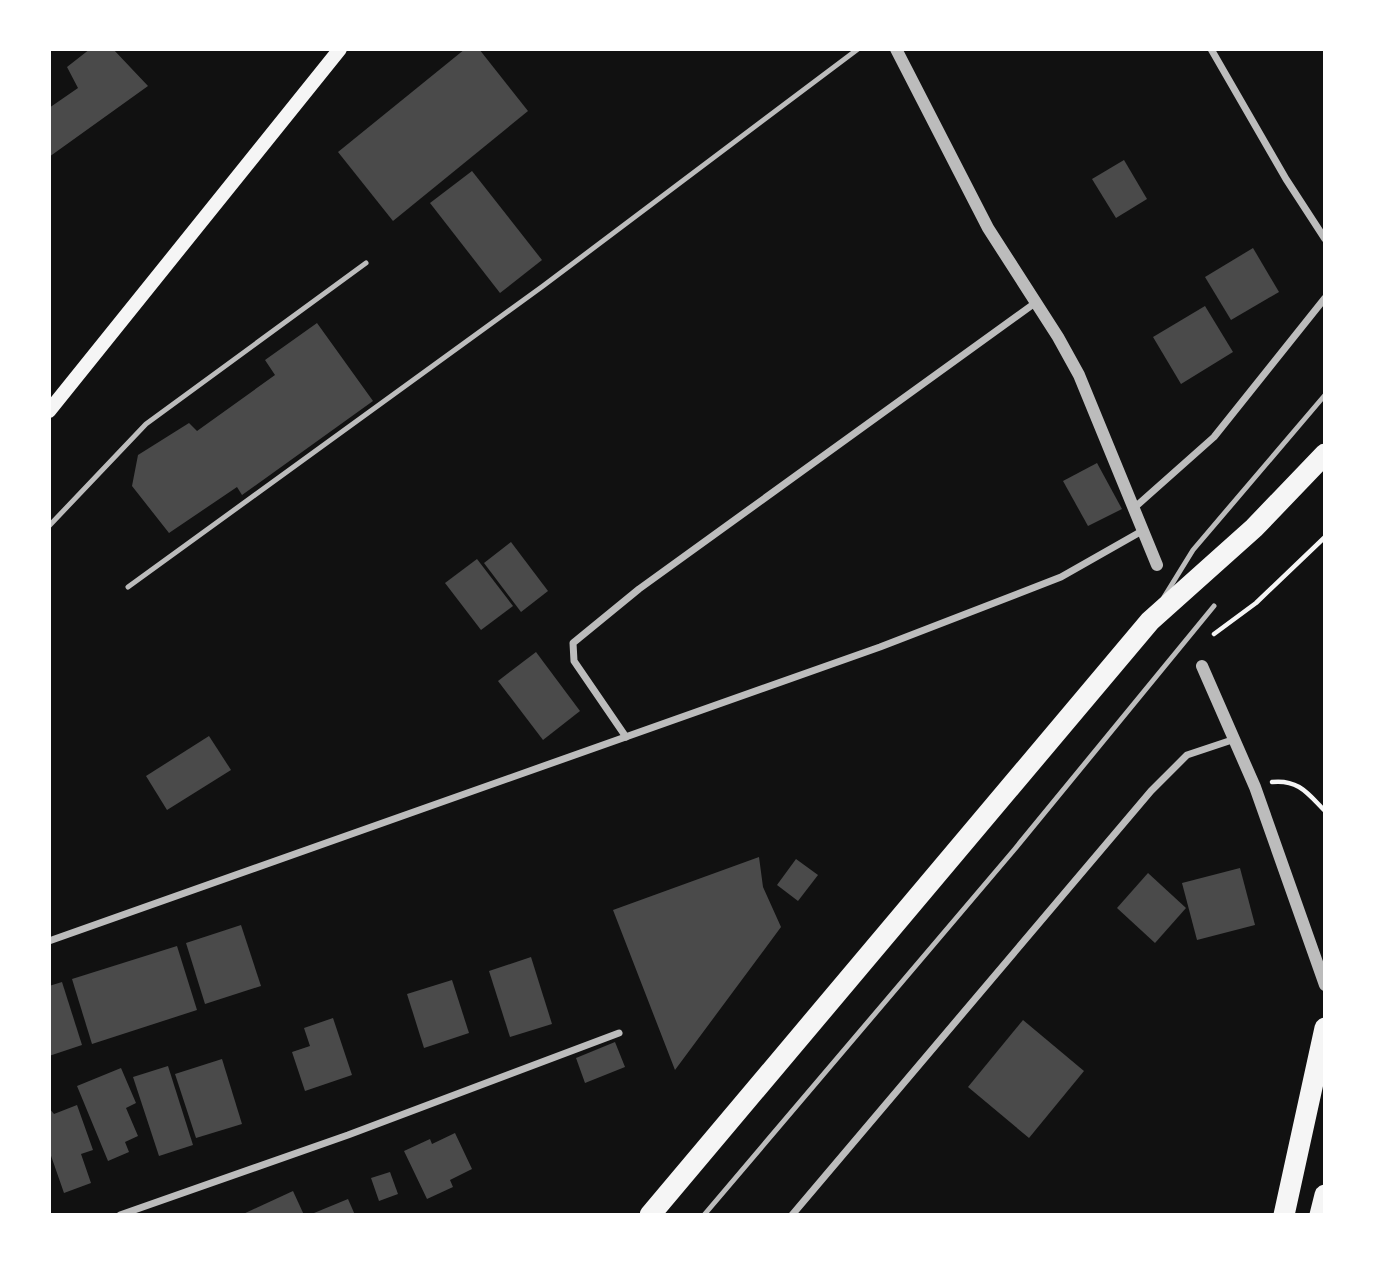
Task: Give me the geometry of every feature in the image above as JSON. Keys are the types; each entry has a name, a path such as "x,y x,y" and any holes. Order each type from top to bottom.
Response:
{"highway":[{"path":"650,1215 1150,621 1254,528 1325,454"},
{"path":"1284,1215 1325,1028"},
{"path":"1320,1215 1325,1195"}],"main road":[{"path":"49,411 340,49"}],"street":[{"path":"896,49 970,195 1079,375 1157,565"},
{"path":"1211,49 1286,179 1325,239"},
{"path":"1134,508 1214,437 1325,298"},
{"path":"626,737 574,660 571,647 582,634 1035,303"},
{"path":"49,941 771,687 1032,589 1076,570 1142,531"},
{"path":"1202,666 1255,787 1325,985"},
{"path":"792,1215 1156,785 1187,755 1236,739"},
{"path":"120,1215 348,1135 619,1033"}],"lane":[{"path":"128,587 532,294 858,49"},
{"path":"49,526 146,424 366,263"},
{"path":"1150,621 1193,550 1325,395"},
{"path":"704,1215 1014,850 1214,606"}],"path":[{"path":"1211,635 1256,603 1325,537"},
{"path":"1255,787 1282,781 1296,784 1309,792 1325,811"}],"building":[{"path":"90,49 113,49 148,86 49,157 49,108 78,88 67,67"},
{"path":"465,49 479,49 528,111 393,221 338,152"},
{"path":"1124,160 1147,199 1116,218 1092,179"},
{"path":"472,171 542,260 500,293 430,203"},
{"path":"1253,248 1279,292 1231,320 1205,277"},
{"path":"1205,306 1233,352 1181,384 1153,337"},
{"path":"317,323 373,401 242,495 237,487 169,533 132,486 138,455 189,423 197,431 275,375 265,360"},
{"path":"1097,463 1122,509 1088,526 1063,481"},
{"path":"511,542 548,591 521,612 484,563"},
{"path":"477,559 513,606 481,630 445,583"},
{"path":"536,652 580,711 543,740 498,681"},
{"path":"209,736 231,770 167,810 146,776"},
{"path":"759,857 763,887 781,927 675,1070 613,910"},
{"path":"796,859 818,875 798,901 777,885"},
{"path":"1240,868 1255,925 1197,940 1182,883"},
{"path":"1148,873 1186,908 1155,943 1117,908"},
{"path":"241,925 261,986 205,1004 186,943"},
{"path":"177,946 197,1010 92,1044 72,979"},
{"path":"531,957 552,1024 510,1037 489,971"},
{"path":"452,980 469,1033 424,1048 407,994"},
{"path":"62,982 82,1045 49,1056 49,986"},
{"path":"333,1018 352,1075 305,1091 292,1052 310,1046 304,1028"},
{"path":"1023,1020 1084,1071 1029,1138 968,1087"},
{"path":"615,1042 625,1067 585,1083 576,1058"},
{"path":"222,1059 242,1124 196,1138 175,1074"},
{"path":"168,1066 193,1145 159,1156 133,1077"},
{"path":"121,1068 136,1103 126,1108 138,1136 125,1142 129,1152 108,1161 77,1086"},
{"path":"77,1105 93,1150 81,1154 91,1183 64,1193 49,1150 49,1108 54,1114"},
{"path":"455,1133 472,1169 450,1180 453,1187 427,1199 404,1151 430,1139 432,1144"},
{"path":"390,1172 398,1194 379,1201 371,1178"},
{"path":"293,1191 304,1215 241,1215"},
{"path":"348,1199 355,1215 314,1213"}]}
